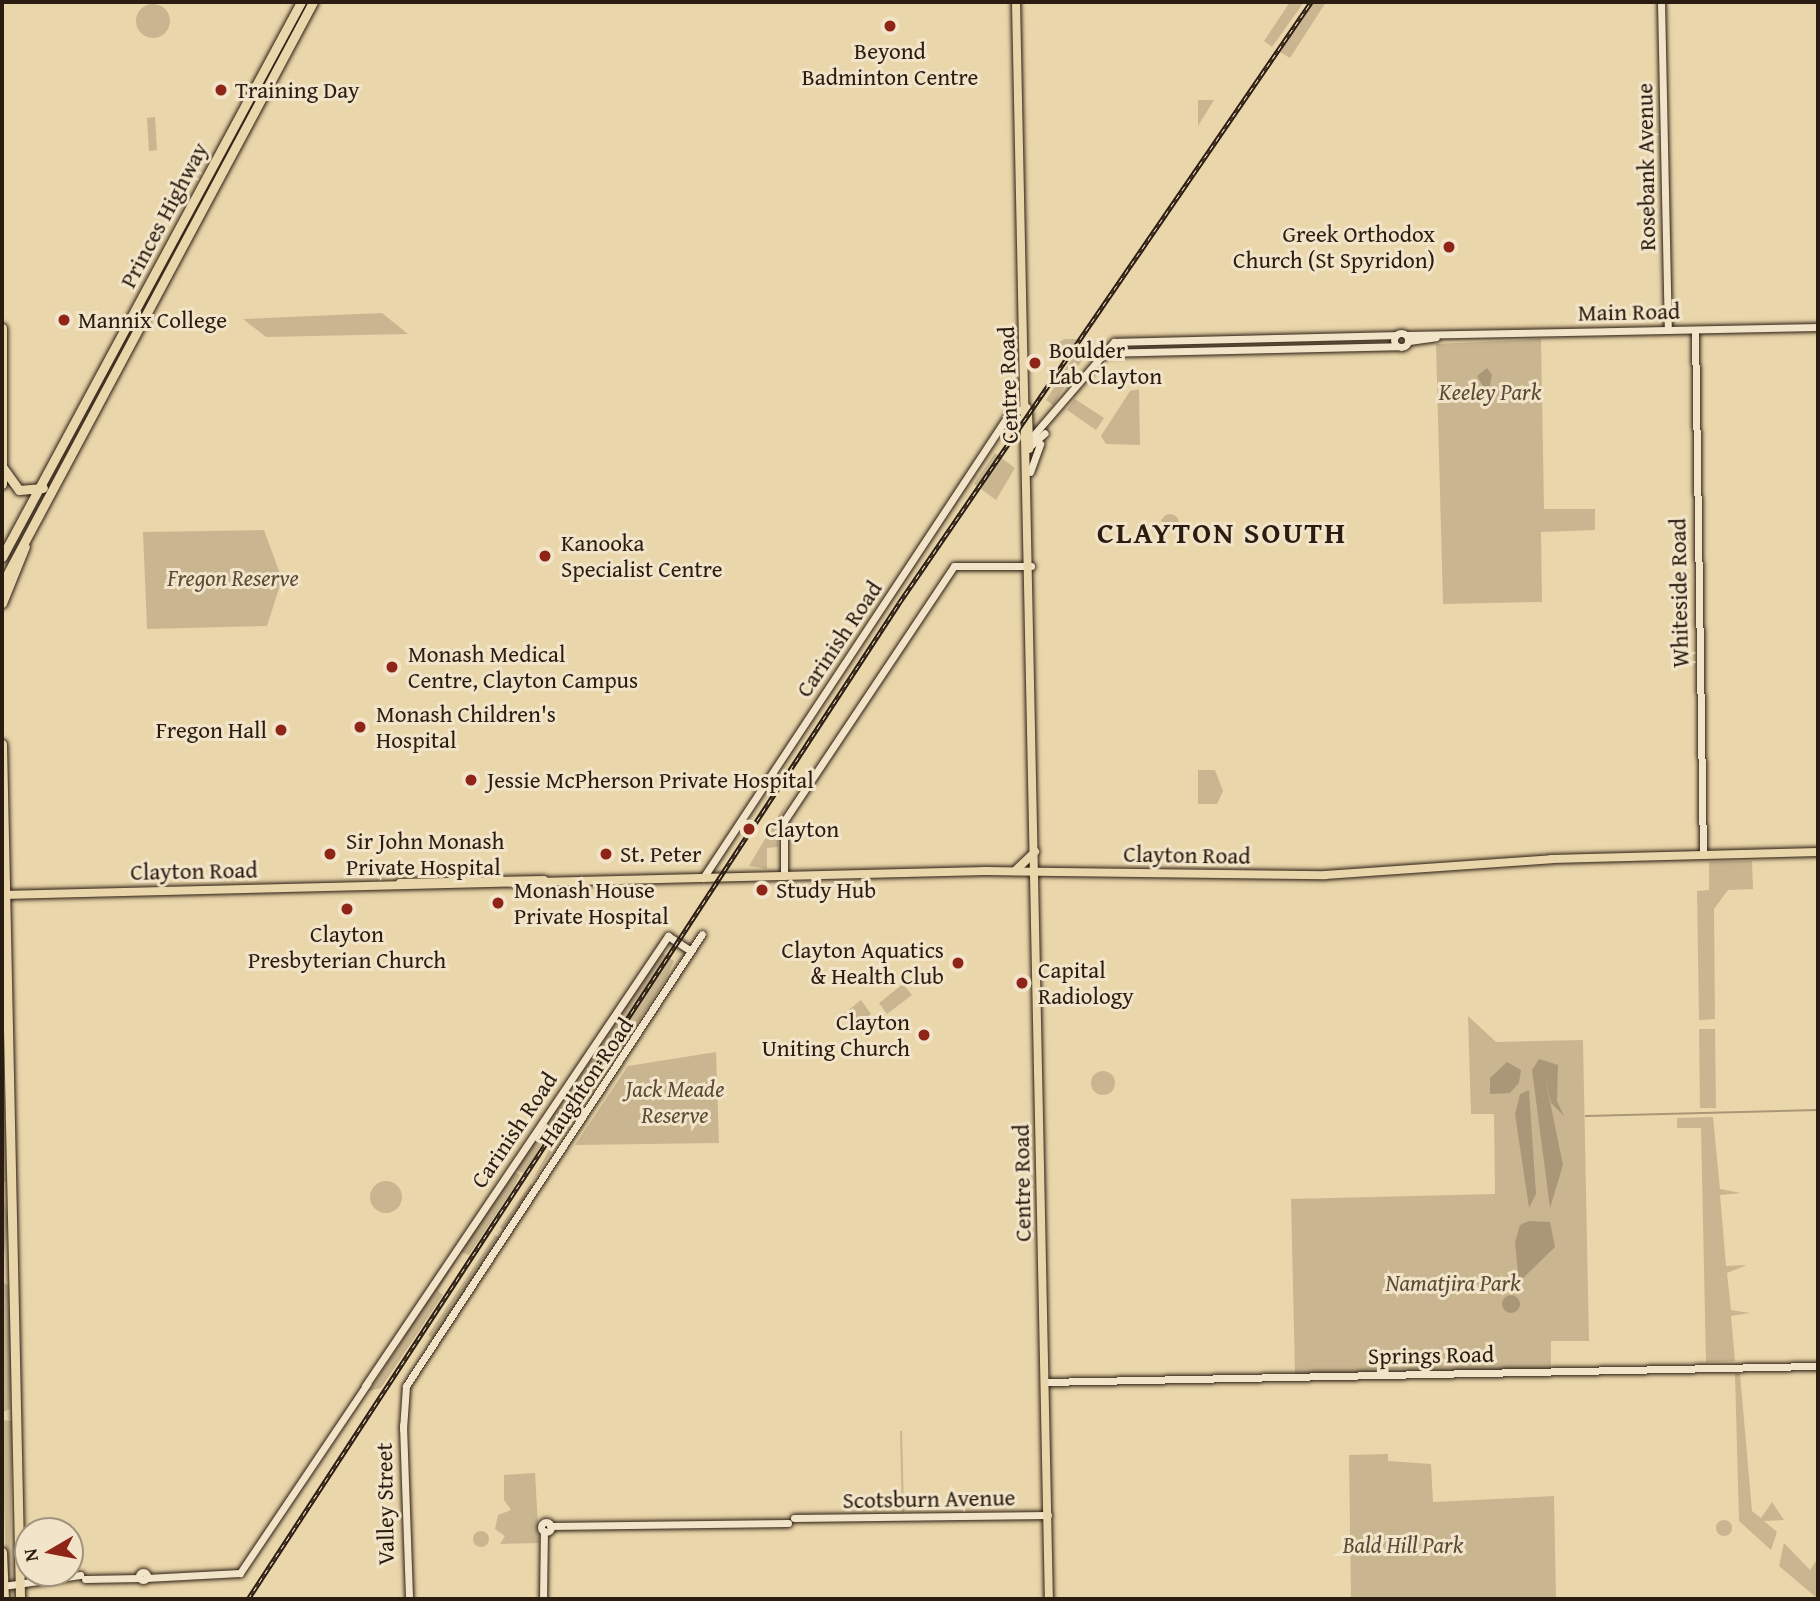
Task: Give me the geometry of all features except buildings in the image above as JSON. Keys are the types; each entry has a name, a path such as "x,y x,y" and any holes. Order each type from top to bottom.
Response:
{"highway":[{"name":"Princes Highway","path":"2,557 301,2"},
{"name":"Princes Highway","path":"2,584 49,491 313,2"},
{"path":"2,328 2,484"},
{"path":"3,468 19,490 40,485 49,491"},
{"path":"2,603 23,560 25,541"},
{"path":"2,744 19,1517"},
{"path":"2,1552 4,1599"}],"main road":[{"name":"Centre Road","path":"1018,2 1023,393 1029,432 1027,447 1030,472 1029,566"},
{"name":"Centre Road","path":"1018,2 1049,1599"},
{"path":"1035,852 1055,871 1036,888 1015,871 1035,852"},
{"name":"Clayton Road","path":"4,895 1015,871 1325,875 1703,855 1818,852"}],"street":[{"name":"Rosebank Avenue","path":"1661,2 1668,330"},
{"name":"Main Road","path":"1408,338 1440,335 1818,327"},
{"name":"Whiteside Road","path":"1695,330 1703,855"},
{"path":"1396,335 1397,346"},
{"path":"1098,353 1190,345 1305,342 1396,335 1408,338"},
{"path":"1305,342 1397,346 1408,338"},
{"path":"1027,447 1042,435 1098,353 1114,342 1190,345"},
{"name":"Carinish Road","path":"703,878 1009,419 1023,393"},
{"path":"1013,408 1025,411"},
{"path":"1009,419 1025,411"},
{"path":"1029,432 1042,435"},
{"path":"1030,472 1042,435"},
{"path":"784,876 784,821 954,566 1029,566"},
{"name":"Haughton Road","path":"403,1397 419,1368 702,934"},
{"name":"Carinish Road","path":"84,1577 233,1574 242,1571 668,936 691,951"},
{"name":"Springs Road","path":"1045,1382 1818,1366"},
{"name":"Valley Street","path":"403,1397 406,1599"},
{"name":"Scotsburn Avenue","path":"543,1599 547,1529 1048,1515"}],"green space":[{"path":"1290,2 1304,2 1272,47 1264,41"},
{"path":"1313,2 1326,2 1290,58 1280,52"},
{"path":"153,4 165,9 170,21 165,33 153,38 141,33 136,21 141,9"},
{"path":"1198,100 1214,100 1198,126"},
{"path":"155,117 157,150 149,151 147,118"},
{"path":"382,313 408,334 266,337 243,319"},
{"path":"1065,339 1077,339 1070,351 1050,353 1049,347"},
{"name":"Keeley Park","path":"1541,339 1544,509 1595,509 1595,530 1541,532 1542,602 1443,604 1436,344"},
{"path":"1083,343 1090,348 1070,379 1062,374"},
{"path":"1059,380 1068,381 1053,405 1046,400"},
{"path":"1139,389 1140,445 1106,444 1101,436 1130,391"},
{"path":"1075,399 1104,418 1096,430 1067,410"},
{"path":"995,453 1015,468 996,500 974,484"},
{"path":"1170,514 1176,517 1179,523 1176,529 1170,532 1164,529 1161,523 1164,517"},
{"name":"Fregon Reserve","path":"264,530 282,579 267,626 147,629 143,532"},
{"path":"1198,770 1215,770 1223,791 1217,804 1198,804"},
{"path":"788,800 778,821 778,847 767,848 767,869 749,866"},
{"path":"1752,861 1753,889 1728,890 1714,909 1715,1019 1699,1020 1697,891 1709,890 1709,862"},
{"path":"661,952 674,961 664,982 532,1181 585,1086 578,1080 525,1174 514,1169"},
{"path":"903,984 912,995 887,1014 879,1003"},
{"path":"861,1000 871,1014 850,1030 845,1013"},
{"name":"Namatjira Park","path":"1468,1016 1496,1042 1583,1040 1589,1341 1551,1341 1551,1369 1295,1374 1291,1199 1495,1194 1494,1114 1471,1114"},
{"path":"1699,1029 1715,1029 1716,1108 1700,1108"},
{"name":"Jack Meade Reserve","path":"716,1052 719,1143 575,1145 628,1066"},
{"path":"1103,1071 1112,1074 1115,1083 1112,1092 1103,1095 1094,1092 1091,1083 1094,1074"},
{"path":"2,1091 5,1096 6,1182 2,1182"},
{"path":"1713,1117 1720,1189 1741,1193 1720,1195 1726,1266 1747,1265 1727,1273 1731,1310 1750,1313 1731,1316 1735,1361 1706,1362 1701,1128 1677,1128 1677,1118"},
{"path":"513,1171 520,1175 513,1189 469,1255 461,1252 438,1291 443,1295 381,1388 369,1391"},
{"path":"386,1181 397,1186 402,1197 397,1208 386,1213 375,1208 370,1197 375,1186"},
{"path":"531,1183 533,1189 506,1234 500,1227"},
{"path":"2,1190 8,1219 2,1274"},
{"path":"495,1235 503,1239 435,1340 428,1335"},
{"path":"2,1282 9,1286 11,1352 10,1409 3,1412"},
{"path":"1735,1374 1740,1374 1752,1511 1761,1518 1772,1502 1784,1520 1764,1521 1777,1532 1771,1550 1739,1521"},
{"path":"2,1420 12,1421 10,1577 6,1573"},
{"path":"902,1431 904,1512 902,1512"},
{"name":"Bald Hill Park","path":"1388,1454 1388,1461 1431,1464 1433,1502 1554,1496 1556,1599 1351,1599 1349,1455"},
{"path":"535,1473 539,1543 500,1544 505,1536 495,1529 498,1515 511,1510 504,1500 504,1475"},
{"path":"1724,1520 1730,1522 1730,1534 1724,1536 1718,1534 1716,1528 1718,1522"},
{"path":"481,1531 489,1539 481,1547 473,1539"},
{"path":"1784,1543 1810,1570 1818,1558 1818,1599 1779,1566"}],"shaded area":[{"path":"1487,368 1492,375 1488,395 1477,376"},
{"path":"1539,1059 1558,1065 1557,1101 1564,1116 1551,1103 1545,1077 1563,1165 1550,1208 1532,1070"},
{"path":"1507,1062 1521,1070 1519,1083 1510,1093 1490,1094 1490,1078"},
{"path":"1529,1090 1536,1194 1529,1208 1515,1114 1520,1094"},
{"path":"1529,1221 1550,1222 1555,1247 1519,1282 1515,1242 1520,1225"},
{"path":"1511,1295 1517,1298 1520,1304 1517,1310 1511,1313 1505,1310 1502,1304 1505,1298"}],"waterway":[{"path":"1586,1116 1818,1110"}],"railway":[{"path":"248,1599 899,603 1311,2"}],"place":[{"name":"Beyond Badminton Centre","path":"890,26"},
{"name":"Training Day","path":"221,90"},
{"name":"Greek Orthodox Church (St Spyridon)","path":"1449,247"},
{"name":"Mannix College","path":"64,320"},
{"name":"Boulder Lab Clayton","path":"1035,363"},
{"name":"Kanooka Specialist Centre","path":"545,556"},
{"name":"Monash Medical Centre, Clayton Campus","path":"392,667"},
{"name":"Monash Children's Hospital","path":"360,727"},
{"name":"Fregon Hall","path":"281,730"},
{"name":"Jessie McPherson Private Hospital","path":"471,780"},
{"name":"Clayton","path":"749,829"},
{"name":"Sir John Monash Private Hospital","path":"330,854"},
{"name":"St. Peter","path":"606,854"},
{"name":"Study Hub","path":"762,890"},
{"name":"Monash House Private Hospital","path":"498,903"},
{"name":"Clayton Presbyterian Church","path":"347,909"},
{"name":"Clayton Aquatics & Health Club","path":"958,963"},
{"name":"Capital Radiology","path":"1022,983"},
{"name":"Clayton Uniting Church","path":"924,1035"}],"district":[{"name":"CLAYTON SOUTH","path":"1222,532"}]}
